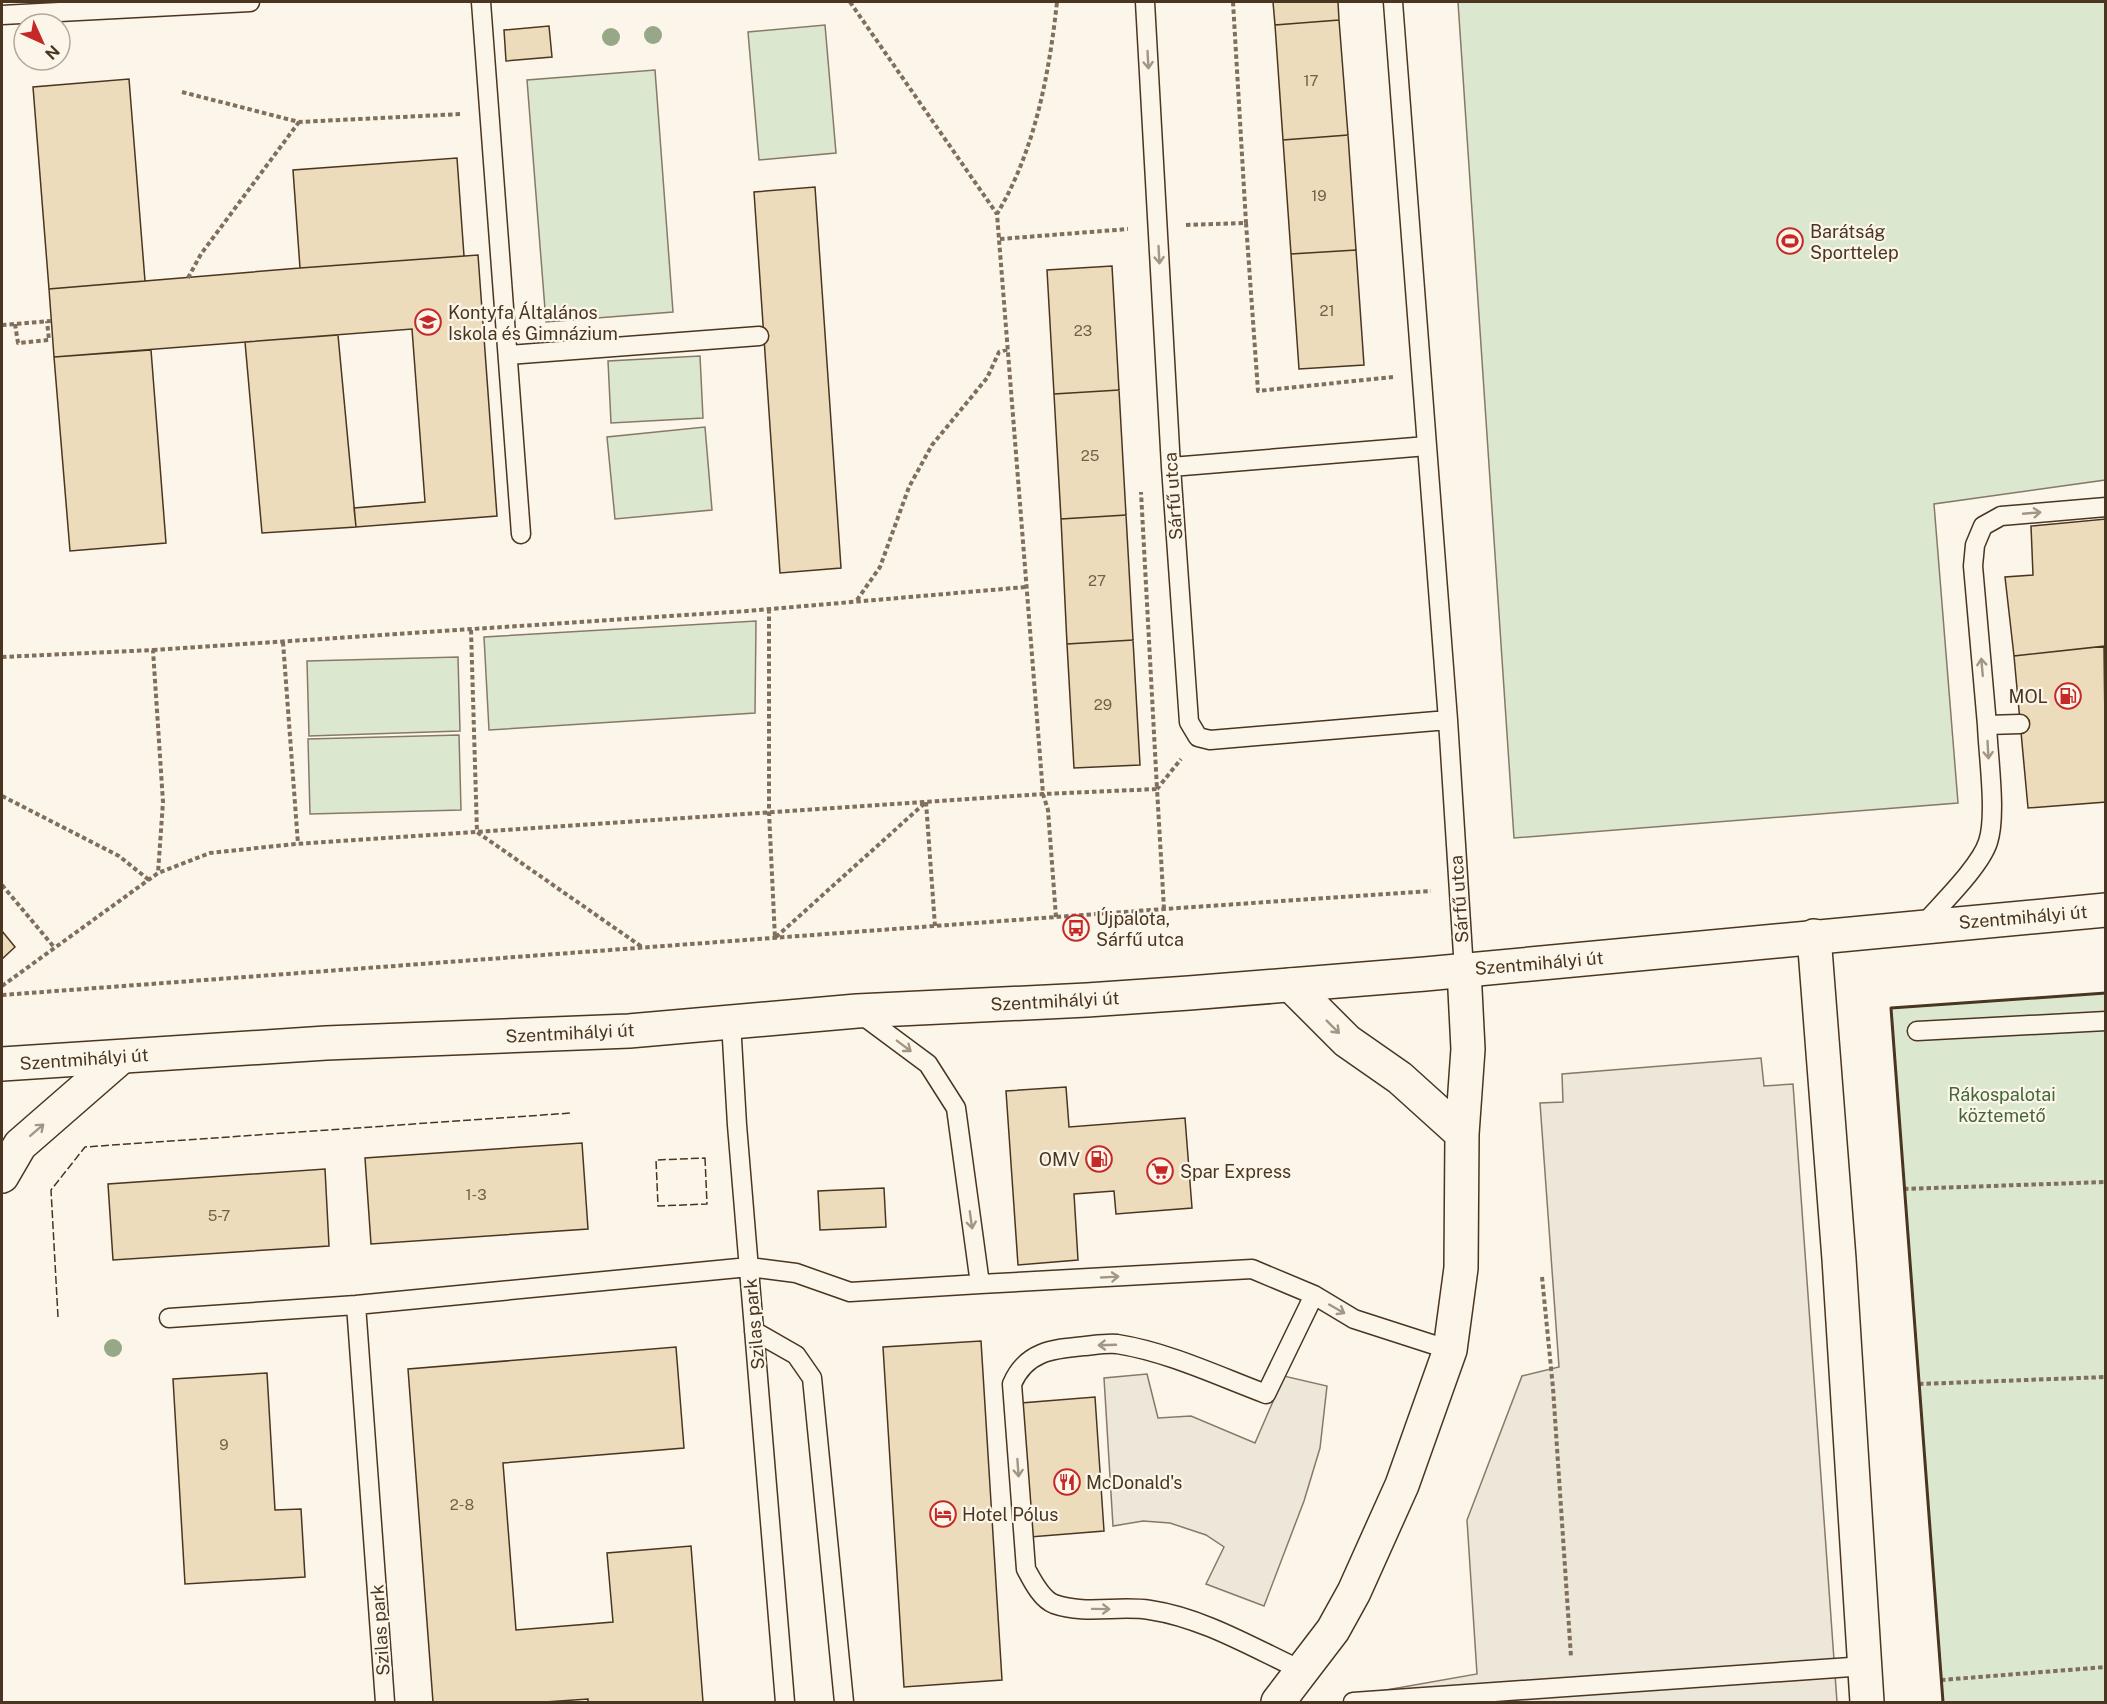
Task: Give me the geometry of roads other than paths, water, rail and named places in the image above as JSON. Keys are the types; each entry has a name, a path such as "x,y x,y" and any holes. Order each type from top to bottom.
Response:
{"main road":[{"name":"Szentmihályi út","path":"2,1064 337,1043 629,1031 857,1011 1087,1000 1464,970 2106,910"},
{"path":"1814,936 1839,1259 1868,1702"},
{"path":"1278,1702 1304,1671 1333,1630 1354,1592 1402,1485 1450,1350 1461,1268 1462,1134 1468,1049 1464,970"},
{"path":"1291,985 1347,1041 1400,1078 1462,1134"},
{"path":"2,1176 20,1144 121,1057"}],"lane":[{"path":"2,15 250,2"},
{"path":"481,2 521,534"},
{"name":"Sárfű utca","path":"1145,2 1171,467 1189,722 1198,737 1210,740 1448,720"},
{"name":"Sárfű utca","path":"1394,2 1448,720 1464,970"},
{"path":"508,355 759,336"},
{"path":"1171,467 1427,446"},
{"path":"1922,926 1976,863 1988,843 1992,823 1973,566 1975,544 1983,526 2001,516 2106,507"},
{"path":"1986,725 2020,724"},
{"path":"857,1011 928,1064 956,1108 980,1284"},
{"path":"1917,1031 2106,1021"},
{"path":"731,1022 749,1267 796,1273 850,1292 1252,1269 1314,1295 1354,1319 1450,1350"},
{"name":"Szilas park","path":"169,1318 356,1305 749,1267 785,1702"},
{"path":"1304,1671 1212,1629 1169,1614 1148,1609 1073,1609 1051,1603 1038,1590 1026,1569 1012,1384 1018,1371 1034,1357 1055,1349 1115,1344 1164,1356 1266,1394 1314,1295"},
{"name":"Szilas park","path":"356,1305 385,1702"},
{"path":"754,1331 796,1355 812,1378 844,1702"},
{"path":"1353,1702 1865,1666"}],"place":[{"name":"Barátság Sporttelep","path":"1790,241"},
{"name":"Kontyfa Általános Iskola és Gimnázium","path":"428,322"},
{"name":"MOL","path":"2068,696"},
{"name":"Újpalota, Sárfű utca","path":"1076,928"},
{"name":"OMV","path":"1099,1159"},
{"name":"Spar Express","path":"1160,1171"},
{"name":"McDonald's","path":"1067,1482"},
{"name":"Hotel Pólus","path":"943,1514"}],"park label":[{"name":"Rákospalotai köztemető","path":"2002,1104"}]}
